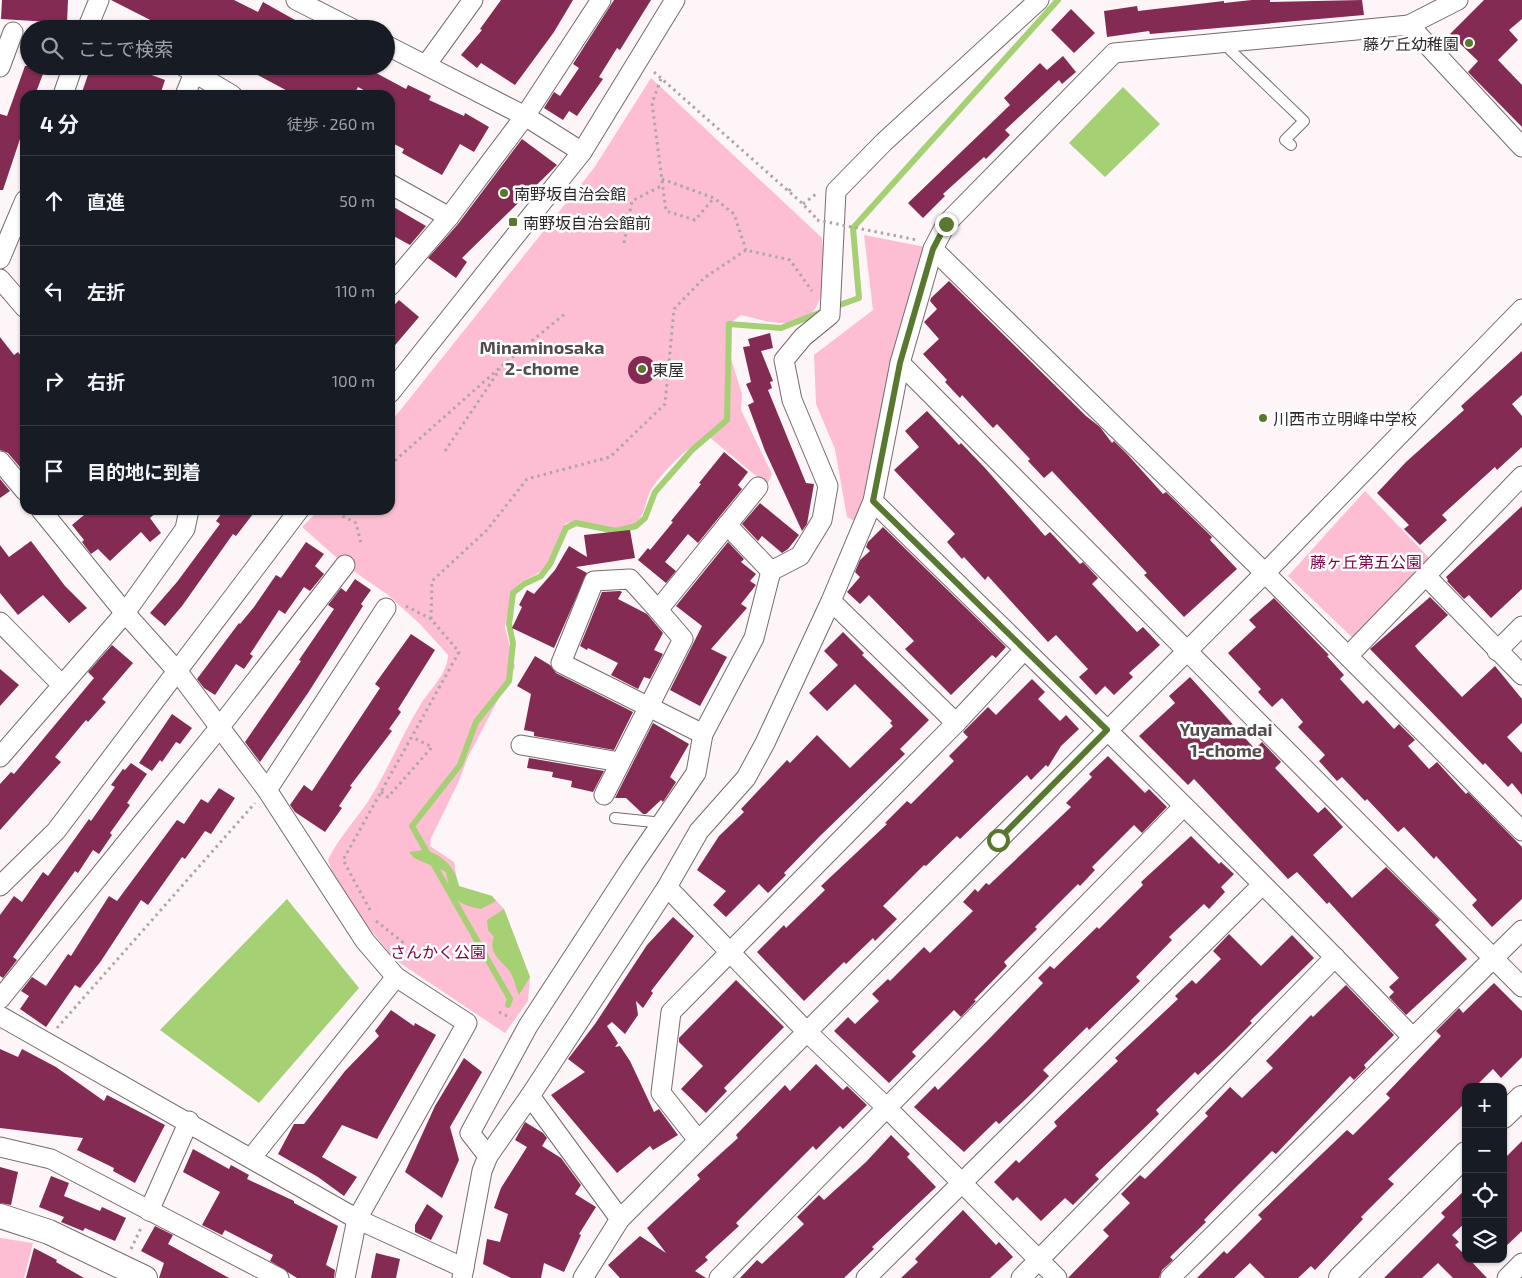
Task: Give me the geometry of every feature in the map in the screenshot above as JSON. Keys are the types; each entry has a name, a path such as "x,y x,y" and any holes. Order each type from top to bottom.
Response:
{"street":[{"path":"91,20 100,0"},
{"path":"296,0 335,20"},
{"path":"426,65 473,0"},
{"path":"395,280 449,217 525,116 601,0"},
{"path":"395,387 582,152 675,0"},
{"path":"486,1154 470,1133 528,1026 696,773 703,734 754,638 772,571 800,556 822,520 828,486 792,400 784,360 831,306 836,191 884,142 1039,0"},
{"path":"0,1016 189,1121 357,1219 463,1273 486,1154 530,1096 667,887 699,831 746,778 765,743 831,602 873,501 925,244 1114,53 1409,25 1458,0"},
{"path":"1409,25 1522,147"},
{"path":"0,67 14,32"},
{"path":"395,50 525,116 582,152"},
{"path":"65,90 70,75"},
{"path":"186,90 187,75"},
{"path":"197,75 223,90"},
{"path":"395,187 449,217"},
{"path":"0,259 20,212"},
{"path":"925,244 1265,574 1522,831"},
{"path":"0,279 20,302"},
{"path":"583,1278 620,1219 1265,574 1522,309"},
{"path":"900,363 1522,988"},
{"path":"0,461 20,485"},
{"path":"1348,656 1522,476"},
{"path":"658,610 758,487"},
{"path":"873,501 1107,730 1335,957 1413,1038"},
{"path":"45,515 125,613 178,672 267,790 365,941 396,977 467,1023 357,1219 346,1278"},
{"path":"0,757 125,613 185,529 188,515"},
{"path":"0,886 56,830 178,672 295,515"},
{"path":"727,525 772,571"},
{"path":"0,999 219,728 345,565"},
{"path":"1426,576 1522,674"},
{"path":"604,795 647,706 683,639 630,578 594,581 561,663 647,706 703,734"},
{"path":"831,602 956,723"},
{"path":"267,790 392,605"},
{"path":"0,622 62,686"},
{"path":"1498,651 1522,626"},
{"path":"698,1140 660,1094 671,1012 956,723 1024,650"},
{"path":"521,745 620,762"},
{"path":"719,1278 1183,807"},
{"path":"866,1278 1262,885"},
{"path":"667,887 807,1032 886,1107 1057,1278"},
{"path":"1170,1278 1522,930"},
{"path":"1021,1278 1335,957"},
{"path":"252,1157 396,977"},
{"path":"530,1096 620,1219"},
{"path":"1507,1112 1522,1098"},
{"path":"149,1211 189,1121"},
{"path":"0,1147 50,1158 279,1278"},
{"path":"1341,1278 1462,1158"},
{"path":"0,1216 49,1232 145,1278"},
{"path":"1507,1278 1522,1263"}],"lane":[{"path":"1224,43 1304,121 1284,140 1290,145"},
{"path":"615,818 663,823"}],"path":[{"path":"639,57 789,191 817,220 925,244"},
{"path":"662,79 652,103 666,211 695,220 714,198"},
{"path":"662,179 714,198 734,214 746,250"},
{"path":"624,243 632,201 663,185"},
{"path":"789,191 792,186"},
{"path":"431,618 432,581 488,530 526,479 610,457 665,404 674,309 704,278 746,250 790,260 812,290"},
{"path":"395,460 566,312"},
{"path":"445,451 504,364"},
{"path":"343,515 356,523 361,543"},
{"path":"392,605 431,618 459,652 344,860 376,921 405,944"},
{"path":"381,792 388,797 432,747 412,737"},
{"path":"46,1041 267,790"},
{"path":"365,941 376,921"},
{"path":"123,1267 149,1211"}],"green space":[{"name":"さんかく公園","path":"651,78 822,238 824,264 822,291 818,304 811,314 801,321 775,323 741,315 729,324 727,333 728,349 742,394 741,410 772,474 767,485 708,436 685,452 664,473 649,493 643,513 637,522 624,528 616,529 582,522 565,524 551,561 542,571 521,582 511,592 505,627 515,667 468,757 458,783 431,838 430,846 454,862 458,886 492,896 504,909 530,977 528,1001 505,1033 394,959 353,908 332,872 328,860 332,852 375,791 415,714 442,674 448,655 420,624 388,595 345,565 302,527 314,515 395,515 395,417 594,168"},
{"path":"864,235 925,247 860,524 847,517 835,449 816,404 814,355 873,310"},
{"name":"藤ヶ丘第五公園","path":"1365,491 1433,562 1355,640 1288,576"},
{"path":"0,1238 33,1243 24,1278 0,1278"}],"shaded area":[{"path":"1123,87 1160,124 1105,177 1069,143"},
{"path":"424,850 437,855 447,863 455,873 459,886 492,896 496,901 481,909 459,902 452,894 446,872 414,858 409,852"},
{"path":"287,899 359,988 259,1103 160,1030"},
{"path":"504,909 530,977 519,995 513,977 494,953 492,943 494,937 488,930 487,920"}],"building":[{"path":"2,0 68,0 67,20 1,19"},
{"path":"111,0 234,0 258,12 263,2 295,20 150,20"},
{"path":"501,0 573,0 554,32 515,85 481,63 477,68 461,55 482,30 480,29"},
{"path":"614,0 651,0 620,50 617,48 599,77 603,79 577,116 569,111 563,120 544,108 554,92 560,96 579,68 573,64"},
{"path":"1270,0 1270,2 1362,0 1364,15 1150,34 1149,31 1107,37 1104,11 1137,6 1138,11 1224,1 1224,3"},
{"path":"1484,0 1522,0 1522,19 1509,30 1518,40 1498,60 1522,85 1522,127 1468,72 1478,61 1450,34"},
{"path":"1071,9 1095,33 1074,53 1051,30"},
{"path":"1063,56 1076,72 1062,84 1059,80 1005,130 1010,135 986,159 984,157 943,194 945,196 923,218 908,203 1010,105 1004,98 1040,63 1047,70"},
{"path":"22,75 43,75 37,90 20,90 20,139 3,190 0,190 0,114 7,116"},
{"path":"88,75 152,75 165,80 162,90 83,90"},
{"path":"258,75 380,75 406,89 408,85 431,96 429,100 464,116 465,113 489,127 474,152 460,144 442,175 402,153 404,149 395,144 395,90 364,90 358,87 356,90 286,90"},
{"name":"南野坂自治会館","path":"522,139 557,165 462,258 467,262 456,278 428,258 458,224"},
{"path":"395,208 426,226 410,245 395,237"},
{"path":"949,281 1086,416 1100,427 1112,443 1114,441 1163,494 1166,492 1212,537 1210,540 1237,569 1184,617 1144,575 1147,573 1052,471 1044,478 1028,461 1030,459 997,424 993,428 962,395 960,398 945,382 947,380 923,354 939,339 924,322 937,309 930,301 931,298"},
{"path":"399,300 419,317 395,345 395,304"},
{"path":"770,333 773,348 761,351 773,381 770,382 772,388 768,390 806,483 814,484 807,524 802,531 765,451 748,405 754,402 746,384 751,382 743,347 750,346 748,339"},
{"path":"0,337 14,355 18,352 20,355 20,467 8,453 0,450"},
{"path":"1522,351 1522,395 1512,404 1522,416 1522,447 1497,470 1495,467 1442,515 1447,520 1420,545 1404,529 1409,525 1377,493 1406,462 1464,410 1461,406"},
{"name":"東屋","path":"642,356 652,360 656,370 652,380 642,384 632,380 628,370 632,360"},
{"path":"927,411 959,445 961,443 985,468 1045,536 1050,532 1080,564 1083,562 1098,578 1092,584 1137,632 1143,627 1160,645 1129,673 1133,677 1114,695 1105,686 1096,695 1079,677 1088,669 1056,635 1048,642 988,576 985,580 964,557 962,559 947,542 955,534 894,470 919,447 905,431"},
{"path":"724,452 748,472 738,485 742,489 698,543 688,534 665,562 676,571 666,583 638,560 648,548 650,550 673,522 671,521"},
{"path":"0,479 10,491 0,498"},
{"path":"760,503 799,535 788,549 782,553 762,536 758,541 742,524"},
{"path":"1522,506 1522,589 1491,618 1469,595 1464,599 1447,581 1446,577"},
{"path":"84,515 153,515 150,518 161,533 150,542 141,532 110,561 98,549 91,554 82,542 84,540 72,525"},
{"path":"220,515 252,515 236,536 233,534 182,606 165,626 150,613 177,582 220,524 216,521"},
{"path":"883,527 1006,647 996,658 992,655 951,695 905,649 914,641 869,595 860,604 847,592 860,577 855,572 860,560 870,551 866,547 868,542"},
{"path":"630,530 635,558 576,567 587,573 554,648 512,628 522,607 519,605 527,590 534,594 555,570 569,546 587,557 584,535"},
{"path":"31,541 65,586 87,608 69,623 43,595 18,615 0,593 0,545 9,557"},
{"path":"306,542 324,554 315,566 324,574 310,591 304,587 285,614 279,610 250,654 253,656 244,669 236,664 215,695 204,688 197,679 239,623 254,607 276,575 281,578"},
{"path":"728,542 744,559 741,562 756,574 750,581 756,585 741,604 747,608 711,649 727,657 700,706 670,690 702,626 676,606"},
{"path":"355,579 371,590 361,604 363,606 308,693 260,762 245,742 334,609 328,605 341,588 346,592"},
{"path":"602,592 622,592 618,599 647,614 663,633 654,650 663,654 650,679 644,677 638,689 611,675 618,663 580,646"},
{"path":"1430,597 1448,615 1415,646 1418,650 1462,697 1495,666 1522,699 1522,723 1507,737 1522,753 1522,795 1512,783 1508,787 1485,763 1483,765 1370,649"},
{"path":"1274,598 1329,655 1327,656 1344,675 1340,679 1363,704 1367,700 1394,729 1399,724 1415,740 1408,746 1429,769 1437,762 1466,794 1468,792 1522,847 1522,899 1492,927 1472,905 1477,900 1436,856 1434,859 1404,827 1398,832 1367,799 1365,801 1342,777 1337,781 1319,761 1325,755 1298,727 1303,722 1282,698 1272,707 1258,692 1261,689 1228,653 1256,627 1249,620"},
{"path":"843,632 864,653 862,655 929,720 900,749 905,754 820,836 784,873 786,875 768,893 759,884 726,917 713,905 726,891 697,870 719,836 744,812 741,809 787,760 790,763 817,735 850,768 893,726 890,723 892,721 855,684 827,711 809,693 838,665 824,651"},
{"path":"411,634 435,650 398,709 401,712 389,729 392,731 350,786 352,787 339,806 342,808 325,832 295,812 290,805 304,785 312,791 380,688 375,684"},
{"path":"112,645 133,663 102,699 106,702 88,722 86,720 55,757 61,762 0,830 0,784 11,772 14,774 94,678 88,672"},
{"path":"535,656 550,665 556,673 633,712 614,750 534,736 534,732 524,730 531,694 517,686"},
{"path":"0,669 19,685 0,706"},
{"path":"1190,677 1255,749 1262,742 1281,762 1275,768 1318,813 1325,807 1343,827 1313,855 1352,898 1386,867 1440,920 1435,925 1467,959 1406,1015 1389,997 1394,992 1389,987 1399,978 1329,902 1327,904 1297,872 1288,879 1194,779 1188,785 1139,736 1175,703 1169,696"},
{"path":"1032,679 1045,692 1038,699 1060,721 1066,715 1079,729 1061,746 1048,767 1046,765 1031,780 1027,775 960,839 957,836 926,866 924,865 883,906 897,919 875,941 873,938 846,964 844,962 804,1001 757,952 784,925 786,928 825,890 821,886 887,824 885,823 907,801 911,804 954,761 949,756 968,737 963,732 988,707 996,715"},
{"path":"172,714 192,728 180,744 176,742 162,762 160,760 152,771 139,763"},
{"path":"653,723 689,744 670,777 676,782 663,802 661,800 646,814 643,814 626,798 615,798"},
{"path":"1108,756 1145,793 1149,789 1167,807 1142,833 1134,825 1092,867 1095,870 1080,886 1078,884 1035,927 1037,929 1004,962 1007,966 974,1000 976,1001 961,1017 954,1010 912,1052 916,1056 889,1083 834,1031 848,1017 855,1024 879,1001 872,994 888,979 890,981 924,947 930,953 973,911 963,902 975,889 978,892 986,883 989,885 1071,807 1066,803 1092,777 1089,774"},
{"path":"529,758 604,771 593,792 571,787 572,781 552,777 553,772 527,768"},
{"path":"131,763 147,774 127,803 130,805 110,833 112,835 99,854 93,850 78,873 75,871 13,957 17,960 3,978 0,976 0,915 14,896 22,902 43,872 48,876 89,819 91,821 115,787 111,785 123,769 125,770"},
{"path":"219,788 235,798 211,834 205,831 185,859 182,857 148,905 141,900 101,961 80,988 75,985 46,1027 20,1009 29,996 21,991 32,977 46,986 68,954 71,956 109,896 117,901 177,820 184,824 201,799 208,803"},
{"path":"1191,836 1219,864 1221,862 1234,874 1221,887 1225,892 1209,909 1204,904 1169,937 1172,940 1136,977 1140,981 1089,1030 1087,1027 1043,1070 1049,1076 1029,1096 999,1124 996,1121 964,1152 914,1107 935,1086 938,1090 990,1038 1043,983 1038,978 1050,966 1054,969 1097,927 1099,929 1143,885 1141,882"},
{"path":"673,917 694,936 651,991 653,993 643,1008 636,1001 638,1015 625,1034 612,1022 607,1026 618,1043 615,1047 620,1046 630,1061 654,1112 659,1109 678,1135 653,1150 650,1146 617,1173 551,1095 585,1072 568,1059 595,1024 647,945"},
{"path":"1229,934 1261,966 1292,935 1314,958 1250,1021 1252,1023 1227,1048 1198,1075 1195,1072 1156,1110 1159,1114 1095,1175 1099,1179 1073,1205 1065,1198 1041,1221 1017,1197 1013,1201 994,1182 1016,1160 1019,1163 1057,1126 1054,1122 1118,1061 1115,1058 1178,999 1175,996 1192,980 1196,984 1221,959 1213,951"},
{"path":"736,980 784,1027 724,1088 727,1091 706,1113 681,1089 703,1066 679,1042 679,1038"},
{"path":"1494,983 1522,1011 1522,1057 1501,1078 1493,1069 1479,1083 1462,1083 1462,1106 1388,1179 1394,1184 1361,1217 1363,1219 1315,1270 1311,1266 1298,1278 1265,1278 1250,1263 1234,1278 1197,1278 1224,1251 1227,1254 1262,1219 1258,1215 1347,1130 1353,1135 1390,1098 1386,1094 1441,1036 1436,1031 1459,1008 1463,1013"},
{"path":"1346,985 1394,1035 1364,1065 1366,1068 1354,1080 1350,1076 1276,1154 1272,1151 1234,1189 1204,1220 1206,1222 1170,1257 1173,1260 1162,1270 1159,1278 1068,1278 1109,1236 1103,1230 1130,1203 1121,1194 1140,1175 1145,1179 1208,1116 1205,1113 1230,1087 1242,1098 1273,1068 1266,1061 1311,1015 1313,1017"},
{"path":"391,1010 414,1026 415,1023 436,1035 377,1139 342,1125 322,1157 357,1177 344,1196 318,1177 278,1154 294,1124 304,1124 345,1071 379,1036 375,1031"},
{"path":"0,1049 18,1057 22,1049 56,1067 104,1101 107,1095 165,1125 135,1183 113,1171 114,1168 77,1150 83,1138 0,1128"},
{"path":"464,1058 482,1072 450,1127 459,1160 442,1198 405,1172 435,1106"},
{"path":"816,1064 843,1090 847,1086 867,1105 843,1129 840,1126 816,1150 813,1146 736,1223 739,1226 705,1257 708,1260 695,1271 706,1278 620,1278 608,1265 640,1236 666,1253 647,1228 700,1179 697,1175 738,1138 736,1135 785,1085 790,1091"},
{"path":"525,1122 543,1133 547,1138 542,1146 561,1158 581,1185 575,1194 596,1207 579,1234 581,1235 564,1272 544,1263 541,1278 511,1278 483,1264 487,1239 500,1242 508,1214 494,1208 501,1188 527,1147 515,1140"},
{"path":"891,1135 910,1154 907,1157 936,1187 872,1247 874,1249 844,1278 740,1278 757,1260 762,1264 804,1224 797,1217 819,1195 824,1200 866,1162"},
{"path":"1522,1141 1522,1231 1507,1245 1507,1173 1507,1156"},
{"path":"193,1149 229,1169 231,1165 249,1175 247,1179 294,1201 294,1203 338,1226 326,1265 335,1270 334,1278 297,1278 270,1261 273,1255 225,1230 222,1235 202,1225 220,1192 183,1172"},
{"path":"0,1167 18,1172 11,1205 0,1203"},
{"path":"51,1176 69,1183 64,1196 100,1211 102,1207 126,1218 115,1241 85,1228 83,1231 61,1222 64,1217 39,1207"},
{"path":"1462,1193 1462,1226 1452,1235 1459,1242 1455,1245 1462,1252 1462,1263 1473,1263 1487,1278 1453,1278 1438,1263 1422,1278 1384,1278 1445,1217 1441,1213"},
{"path":"427,1204 443,1216 431,1240 415,1232 415,1225"},
{"path":"963,1210 996,1245 999,1242 1013,1257 990,1278 901,1278 918,1262 915,1259"},
{"path":"155,1226 173,1235 168,1244 229,1278 159,1278 164,1263 141,1251"},
{"path":"34,1248 57,1260 56,1262 84,1278 26,1278"},
{"path":"376,1253 400,1259 396,1278 371,1278"}],"waterway":[{"path":"834,307 859,298 853,228 1058,0"},
{"path":"508,1005 510,999 412,826 460,765 476,722 509,681 513,643 509,624 513,593 524,584 541,576 550,564 566,528 576,523 616,531 636,526 645,518 655,492 692,450 727,420 729,324 781,328 824,311"}],"place":[{"name":"藤ケ丘幼稚園","path":"1469,43"},
{"name":"南野坂自治会館","path":"504,193"},
{"name":"南野坂自治会館前","path":"513,222"},
{"name":"東屋","path":"642,369"},
{"name":"川西市立明峰中学校","path":"1263,418"}],"district":[{"name":"Minaminosaka 2-chome","path":"542,357"},
{"name":"Yuyamadai 1-chome","path":"1226,740"}],"route":[{"path":"946,224 933,249 900,363 873,501 1107,730 998,840"}]}
